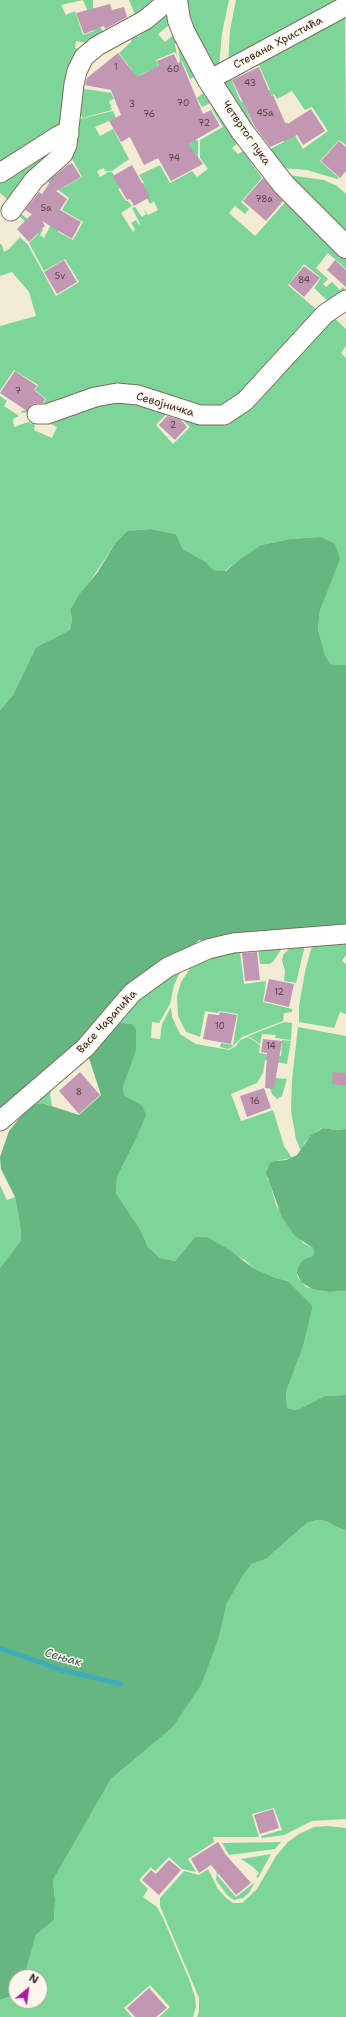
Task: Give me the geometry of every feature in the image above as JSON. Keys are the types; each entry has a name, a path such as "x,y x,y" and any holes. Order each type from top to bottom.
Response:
{"street":[{"path":"11,211 34,180 63,154 67,146 74,84 77,71 84,57 97,46 145,20 169,0"},
{"name":"Четвртог пука","path":"176,0 179,20 209,80 242,131 284,185 346,247"},
{"name":"Стевана Христића","path":"209,80 346,6"},
{"path":"0,173 58,136 69,134"},
{"name":"Севојничка","path":"37,414 46,414 95,397 118,393 138,395 200,415 224,415 245,401 325,314 346,300"},
{"name":"Васе Чарапића","path":"0,1121 12,1113 85,1048 132,993 168,967 203,951 233,943 346,934"}],"green space":[{"path":"0,0 83,0 61,5 66,15 75,11 83,35 94,31 93,27 98,25 104,32 87,43 76,41 75,48 82,50 59,127 0,169"},
{"path":"83,0 93,0 93,24"},
{"path":"129,0 160,0 137,20"},
{"path":"184,0 229,0 222,33 219,67 213,69 194,36"},
{"path":"236,0 335,0 337,6 228,64 230,30"},
{"path":"169,9 169,25 158,34 165,42 176,33 180,41 175,44 177,56 175,52 156,60 168,88 160,89 151,70 140,75 154,105 113,85 132,70 119,53 130,43 136,33 138,37 144,32 143,29"},
{"path":"345,15 346,145 339,140 320,161 339,178 337,179 307,170 282,168 266,151 284,142 278,127 287,122 303,149 328,131 312,107 305,110 292,91 277,99 274,94 245,107 256,132 223,83 231,79 241,102 270,90 259,65 231,77"},
{"path":"182,44 198,75 190,79 182,61 180,61 178,46"},
{"path":"79,88 111,93 114,99 109,101 112,110 82,118 82,116 77,116"},
{"path":"208,89 215,101 202,107 197,98"},
{"path":"218,106 241,141 232,148 238,154 243,151 262,178 241,202 249,209 245,214 235,206 229,213 255,236 288,199 346,256 346,269 328,253 316,268 328,279 323,284 326,287 332,282 340,290 343,287 346,291 329,302 314,288 321,278 304,264 288,285 317,310 318,318 221,411 143,394 22,413 21,411 41,408 46,399 35,390 38,385 14,370 0,391 0,326 36,316 29,292 12,272 0,276 0,244 2,245 4,252 9,249 20,237 28,245 56,296 79,282 65,259 44,271 29,243 38,234 18,215 17,211 43,230 40,235 44,238 52,223 64,222 58,232 73,240 83,222 62,210 69,198 49,183 46,178 67,159 69,162 54,172 62,188 82,177 71,157 73,156 70,151 76,120 113,111 116,118 95,127 100,136 113,129 129,159 112,171 105,171 104,168 97,171 100,177 107,173 106,172 112,172 121,188 118,189 126,201 128,201 132,206 121,213 133,232 135,229 131,223 136,220 139,225 140,224 132,208 135,207 142,217 146,214 143,208 148,215 158,210 154,201 150,204 144,193 142,184 144,183 139,175 160,165 170,183 192,171 197,177 208,169 200,158 200,140 223,127 212,109"},
{"path":"186,122 196,140 198,140 198,159 173,129"},
{"path":"40,155 47,162 4,210 1,207 7,199 0,193 0,176"},
{"path":"288,175 324,180 337,186 346,194 346,236"},
{"path":"330,314 346,329 346,346 341,353 346,358 346,665 330,664 325,655 318,629 320,610 326,592 321,537 290,539 261,545 225,571 212,570 206,562 183,549 176,534 151,529 127,531 116,542 85,589 78,596 70,610 72,619 70,630 36,647 13,695 0,710 0,396 7,401 4,406 19,416 13,419 14,427 28,422 35,425 34,430 52,438 57,427 38,418 102,397 171,409 156,425 173,444 190,427 174,412 210,419"},
{"path":"151,529 176,534 183,549 206,562 213,570 226,571 241,558 261,545 290,539 321,537 335,544 340,559 320,610 318,629 325,655 330,664 346,665 346,925 337,932 203,941 199,940 82,1042 0,1110 0,710 13,695 36,647 70,630 72,619 70,610 78,596 97,573 116,542 127,531"},
{"path":"346,939 346,955 342,961 346,964 346,1014 340,1012 334,1028 299,1022 299,1006 311,949 317,944"},
{"path":"284,945 273,962 269,964 260,964 258,949 240,951 244,984 266,981 263,1002 292,1009 292,1012 284,1013 283,1021 242,1037 232,1047 228,1049 220,1047 221,1043 233,1045 238,1014 219,1011 218,1013 205,1011 200,1037 186,1032 178,1016 177,996 181,982 195,961 232,948"},
{"path":"305,945 296,983 284,981 285,971 282,961 283,955 292,946"},
{"path":"180,972 174,985 170,1004 159,1023 152,1022 151,1038 160,1039 162,1024 171,1007 172,1017 180,1034 196,1044 229,1050 236,1046 240,1040 248,1037 260,1045 259,1053 281,1056 282,1040 291,1041 287,1064 265,1060 263,1073 257,1083 231,1094 241,1121 273,1110 284,1146 292,1158 275,1161 267,1178 270,1183 276,1205 303,1243 313,1248 314,1251 313,1256 297,1273 298,1278 306,1287 312,1289 329,1292 346,1291 346,1395 325,1396 297,1410 287,1408 286,1392 303,1347 313,1306 288,1281 276,1278 253,1268 245,1260 195,1237 175,1261 160,1258 148,1247 140,1229 116,1193 117,1177 136,1139 145,1115 142,1105 124,1095 123,1087 128,1071 132,1024 112,1022 154,981"},
{"path":"112,1022 132,1024 136,1030 136,1050 123,1087 124,1095 142,1105 146,1115 117,1177 116,1193 140,1229 148,1247 160,1258 175,1261 195,1237 207,1237 228,1249 253,1268 276,1278 288,1281 313,1306 303,1347 286,1392 287,1408 297,1410 325,1396 346,1395 346,1530 336,1527 326,1521 317,1520 307,1523 266,1559 252,1564 244,1574 227,1603 219,1637 201,1685 172,1728 111,1779 53,1880 55,1900 54,1920 36,1935 26,1969 8,1969 8,1997 0,2000 0,1268 21,1240 21,1231 15,1197 1,1169 0,1157 9,1131 33,1104 45,1104 79,1115 101,1095 87,1052"},
{"path":"284,1022 292,1023 291,1040 275,1038 276,1035 262,1034 260,1044 248,1036"},
{"path":"298,1027 346,1036 346,1129 335,1130 322,1128 305,1142 301,1151 296,1139 291,1111 292,1080"},
{"path":"276,1078 287,1079 282,1096 277,1099 272,1094 269,1085"},
{"path":"52,1088 50,1094 52,1106 45,1104 33,1104"},
{"path":"323,1128 335,1130 346,1129 346,1291 329,1292 312,1289 301,1282 297,1273 298,1268 303,1260 313,1256 314,1251 313,1248 295,1236 282,1217 266,1173 270,1163 286,1160 297,1155 311,1135"},
{"path":"0,1185 7,1200 15,1197 21,1231 21,1240 0,1268"},
{"path":"317,1520 326,1521 336,1527 346,1530 346,1819 312,1821 284,1835 262,1838 261,1836 282,1830 274,1808 252,1814 259,1837 213,1837 214,1842 188,1859 196,1872 182,1869 169,1857 155,1871 151,1867 139,1880 148,1889 143,1897 157,1907 163,1918 189,1979 195,1997 196,2007 193,2017 159,2017 170,2007 150,1985 124,2008 132,2017 0,2017 0,2000 8,1997 8,2009 48,2009 48,1969 25,1969 36,1935 54,1920 55,1900 53,1880 111,1779 172,1728 219,1637 227,1603 244,1574 252,1564 266,1559 307,1523"},
{"path":"327,1826 346,1828 346,2017 197,2017 199,2011 199,1998 160,1906 160,1898 184,1871 199,1875 208,1869 218,1889 226,1898 233,1903 242,1903 257,1889 276,1856 288,1842 299,1834 314,1827"},
{"path":"281,1842 275,1849 229,1855 222,1843"},
{"path":"271,1854 258,1878 256,1877 259,1873 241,1859"},
{"path":"226,1866 217,1875 236,1897 255,1882 249,1893 243,1898 234,1900 227,1895 216,1880 217,1871"}],"building":[{"path":"110,4 112,10 124,7 127,17 105,29 104,26 84,34 76,13"},
{"path":"118,53 137,77 159,66 157,61 174,54 178,63 181,61 203,114 211,110 220,126 188,144 203,164 171,181 158,158 144,165 130,137 121,142 109,121 121,115 111,90 85,85 87,78"},
{"path":"259,67 271,96 273,95 286,125 311,109 325,131 303,145 297,135 270,147 255,127 232,80"},
{"path":"339,141 346,147 346,171 340,178 321,161"},
{"path":"72,163 81,177 56,191 67,199 60,210 81,222 72,239 42,221 45,226 29,242 17,229 32,214 25,210 39,192 42,194 54,176"},
{"path":"132,165 150,197 134,206 130,199 127,200 113,176"},
{"path":"263,178 283,201 266,221 243,201"},
{"path":"64,260 77,282 57,294 44,272"},
{"path":"335,260 346,270 346,287 327,270"},
{"path":"304,266 320,278 304,297 289,284"},
{"path":"15,371 37,386 34,390 45,399 43,403 32,404 27,411 0,393"},
{"path":"167,416 181,420 187,427 175,440 159,425"},
{"path":"257,952 260,980 245,981 242,953"},
{"path":"269,979 294,984 289,1007 264,1001"},
{"path":"220,1012 237,1015 231,1044 203,1039 208,1014 219,1015"},
{"path":"263,1039 282,1041 274,1089 265,1088 267,1053 261,1052"},
{"path":"80,1072 100,1095 79,1114 59,1091"},
{"path":"333,1072 346,1073 346,1086 332,1084"},
{"path":"264,1088 271,1108 247,1117 240,1096"},
{"path":"273,1809 279,1828 260,1834 254,1815"},
{"path":"218,1842 226,1855 251,1883 236,1895 211,1865 199,1873 191,1859"},
{"path":"169,1860 181,1870 159,1895 142,1880 151,1870 156,1874"},
{"path":"149,1988 167,2008 156,2017 135,2017 127,2008"}],"waterway":[{"name":"Сењак","path":"0,1648 61,1670 121,1684"}]}
